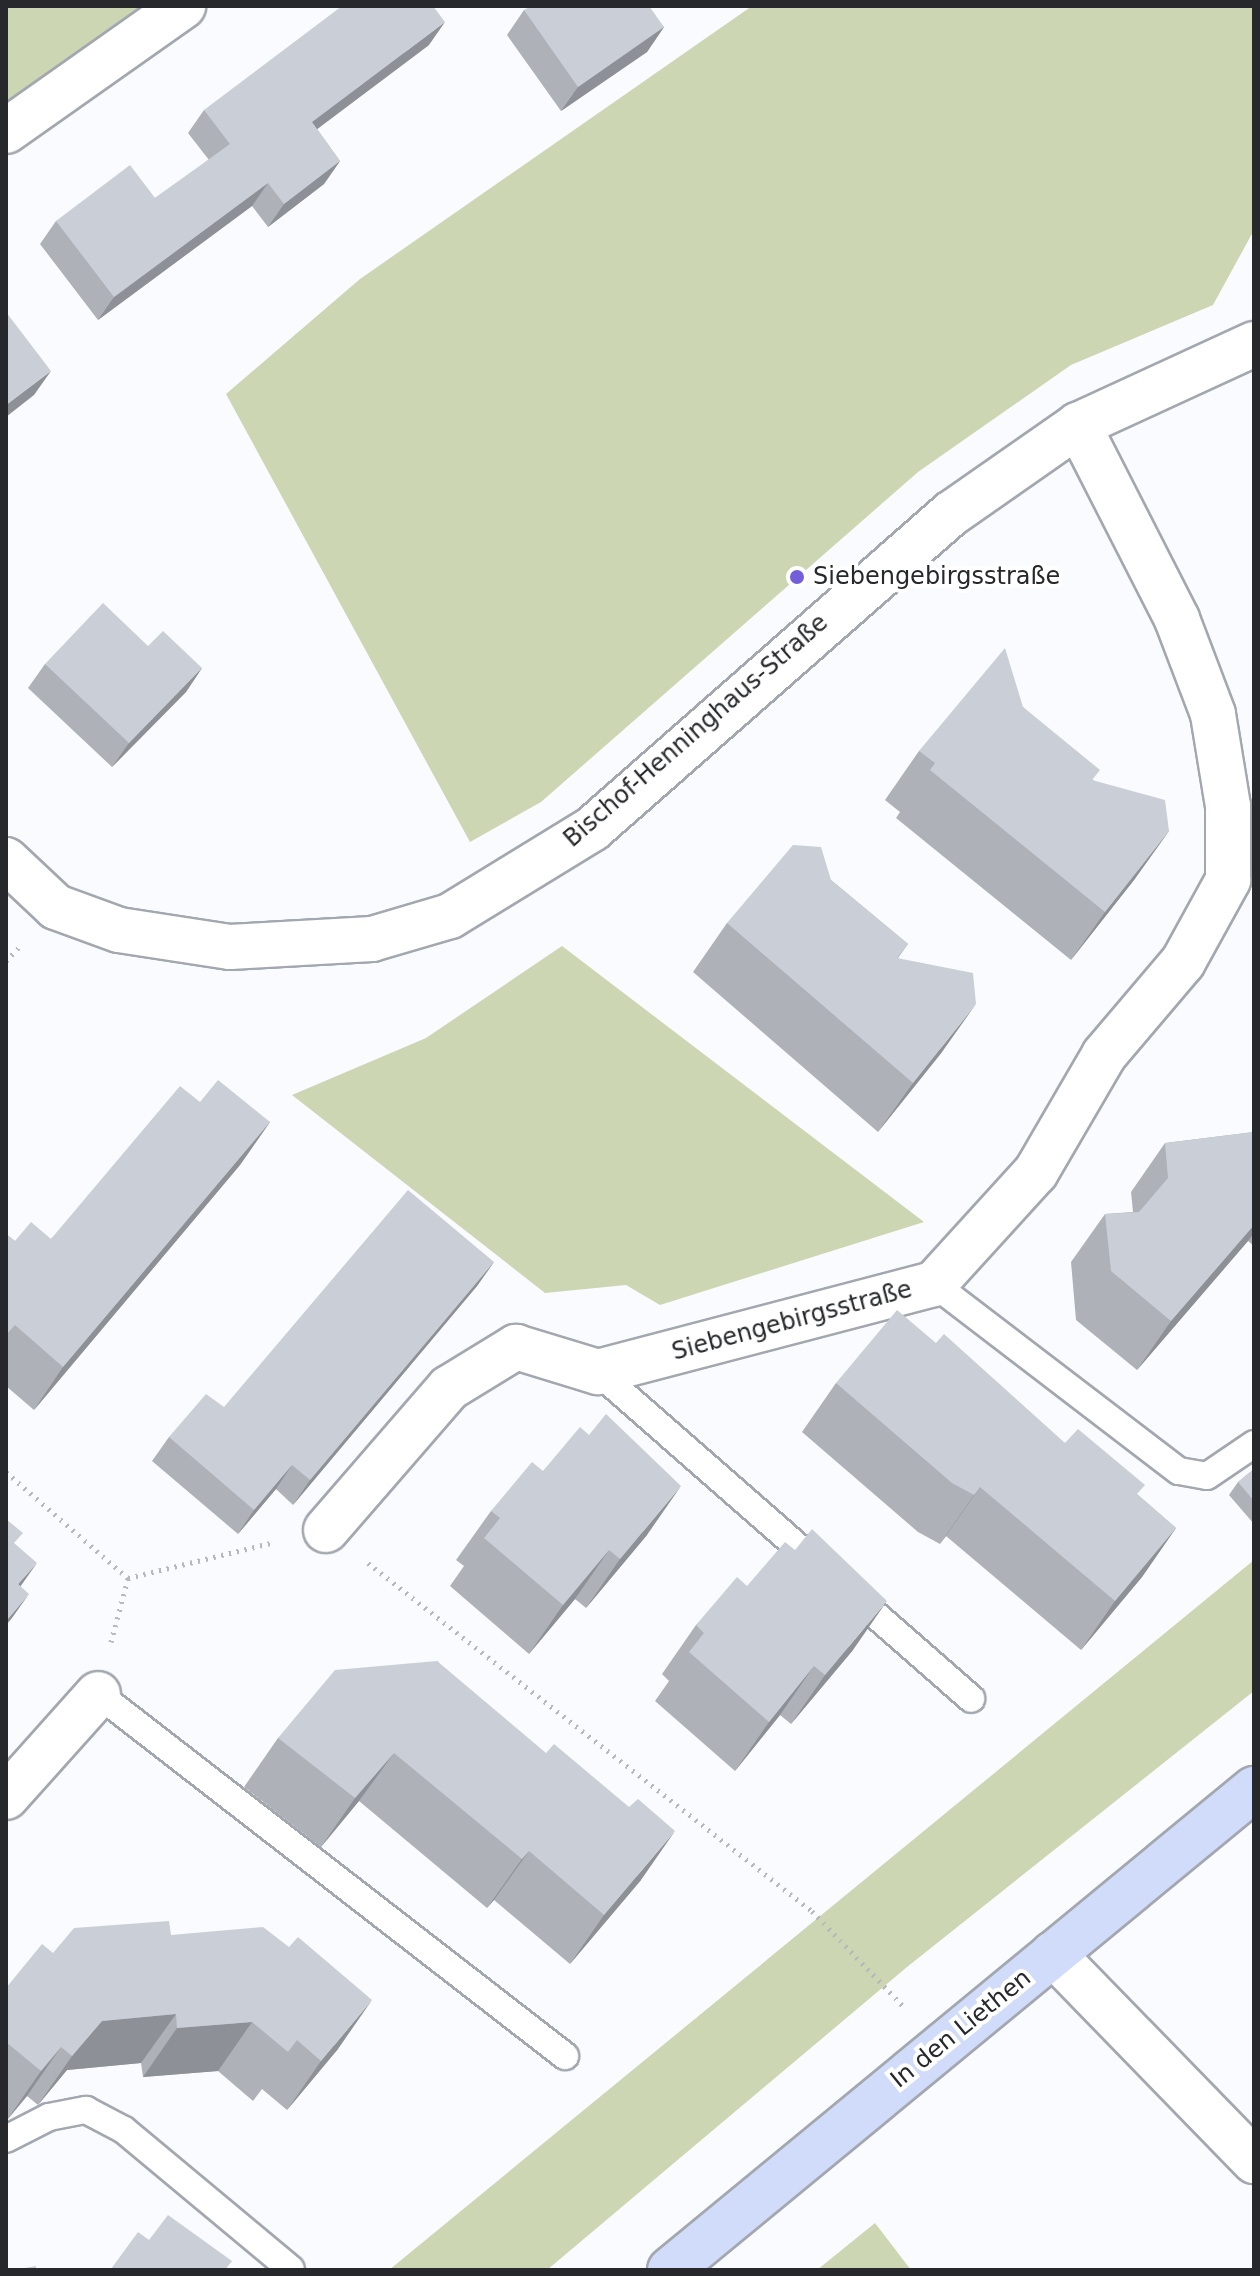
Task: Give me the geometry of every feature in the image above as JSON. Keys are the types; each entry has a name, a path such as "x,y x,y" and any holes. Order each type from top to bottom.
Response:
{"street":[{"path":"6,131 183,6"},
{"name":"Bischof-Henninghaus-Straße","path":"6,860 56,907 119,930 230,947 372,939 450,916 592,829 840,605 1078,425 1254,344"},
{"name":"Siebengebirgsstraße","path":"598,1372 934,1284 1036,1172 1104,1055 1241,889 1213,714 1177,619 1078,425"},
{"path":"326,1530 449,1388 516,1347 598,1372"},
{"path":"6,1797 98,1694"},
{"name":"In den Liethen","path":"670,2270 1254,1789"},
{"path":"1053,1954 1254,2161"}],"lane":[{"path":"934,1284 1179,1471 1207,1476 1254,1444"},
{"path":"598,1372 971,1699"},
{"path":"98,1694 565,2056"},
{"path":"6,2139 49,2117 86,2110 124,2130 291,2269"}],"path":[{"path":"6,1472 128,1578"},
{"path":"128,1578 326,1530 812,1911 938,2048"},
{"path":"98,1694 128,1578"}],"green space":[{"path":"6,6 183,6 6,131"},
{"path":"752,6 1254,6 1254,230 1213,305 1071,365 918,472 541,802 470,842 226,394 360,279"},
{"path":"562,946 924,1222 660,1305 626,1285 545,1293 292,1095 426,1038"},
{"path":"1254,1560 1254,1691 907,1967 547,2270 389,2270"},
{"path":"875,2223 911,2270 817,2270"}],"building":[{"path":"342,6 433,6 445,22 312,122 340,161 284,204 268,183 114,297 56,221 130,165 155,198 230,144 204,110"},
{"path":"531,6 649,6 664,27 578,87 524,10"},
{"path":"6,312 51,371 6,405"},
{"path":"103,603 148,646 163,631 202,668 129,743 45,664"},
{"path":"1005,648 1023,707 1100,770 1092,780 1165,800 1169,831 1105,912 930,770 935,763 919,751"},
{"path":"793,845 821,847 831,880 908,944 897,958 973,973 976,1004 913,1083 727,923"},
{"path":"218,1080 270,1122 63,1367 15,1325 6,1335 6,1234 15,1241 31,1222 51,1239 180,1086 200,1102"},
{"path":"1254,1132 1254,1225 1171,1321 1111,1271 1105,1214 1139,1212 1168,1178 1165,1143"},
{"path":"408,1190 494,1262 310,1480 292,1465 254,1510 169,1437 206,1394 224,1407"},
{"path":"897,1310 936,1343 944,1334 1065,1443 1078,1429 1145,1485 1137,1494 1176,1528 1115,1601 980,1487 974,1495 952,1483 836,1383"},
{"path":"606,1414 681,1486 620,1559 609,1550 563,1605 484,1538 500,1518 491,1511 532,1462 543,1471 580,1427 589,1435"},
{"path":"1254,1469 1254,1501 1238,1482"},
{"path":"6,1519 23,1533 14,1543 37,1563 18,1584 29,1594 6,1621"},
{"path":"812,1529 887,1601 825,1675 814,1666 769,1722 689,1652 704,1633 696,1625 737,1577 747,1586 785,1542 795,1550"},
{"path":"437,1661 546,1753 554,1744 629,1807 638,1799 675,1831 604,1915 529,1851 522,1859 394,1753 355,1798 278,1738 335,1670"},
{"path":"169,1921 171,1935 263,1927 289,1947 298,1937 372,2000 321,2061 297,2040 288,2052 252,2022 177,2028 176,2014 102,2021 72,2056 61,2047 41,2071 6,2042 6,1988 42,1944 53,1953 74,1928"},
{"path":"168,2215 232,2261 225,2270 105,2270 111,2269 138,2232 149,2240"},
{"path":"36,2266 36,2270 13,2270"}],"place":[{"name":"Siebengebirgsstraße","path":"797,577"}]}
